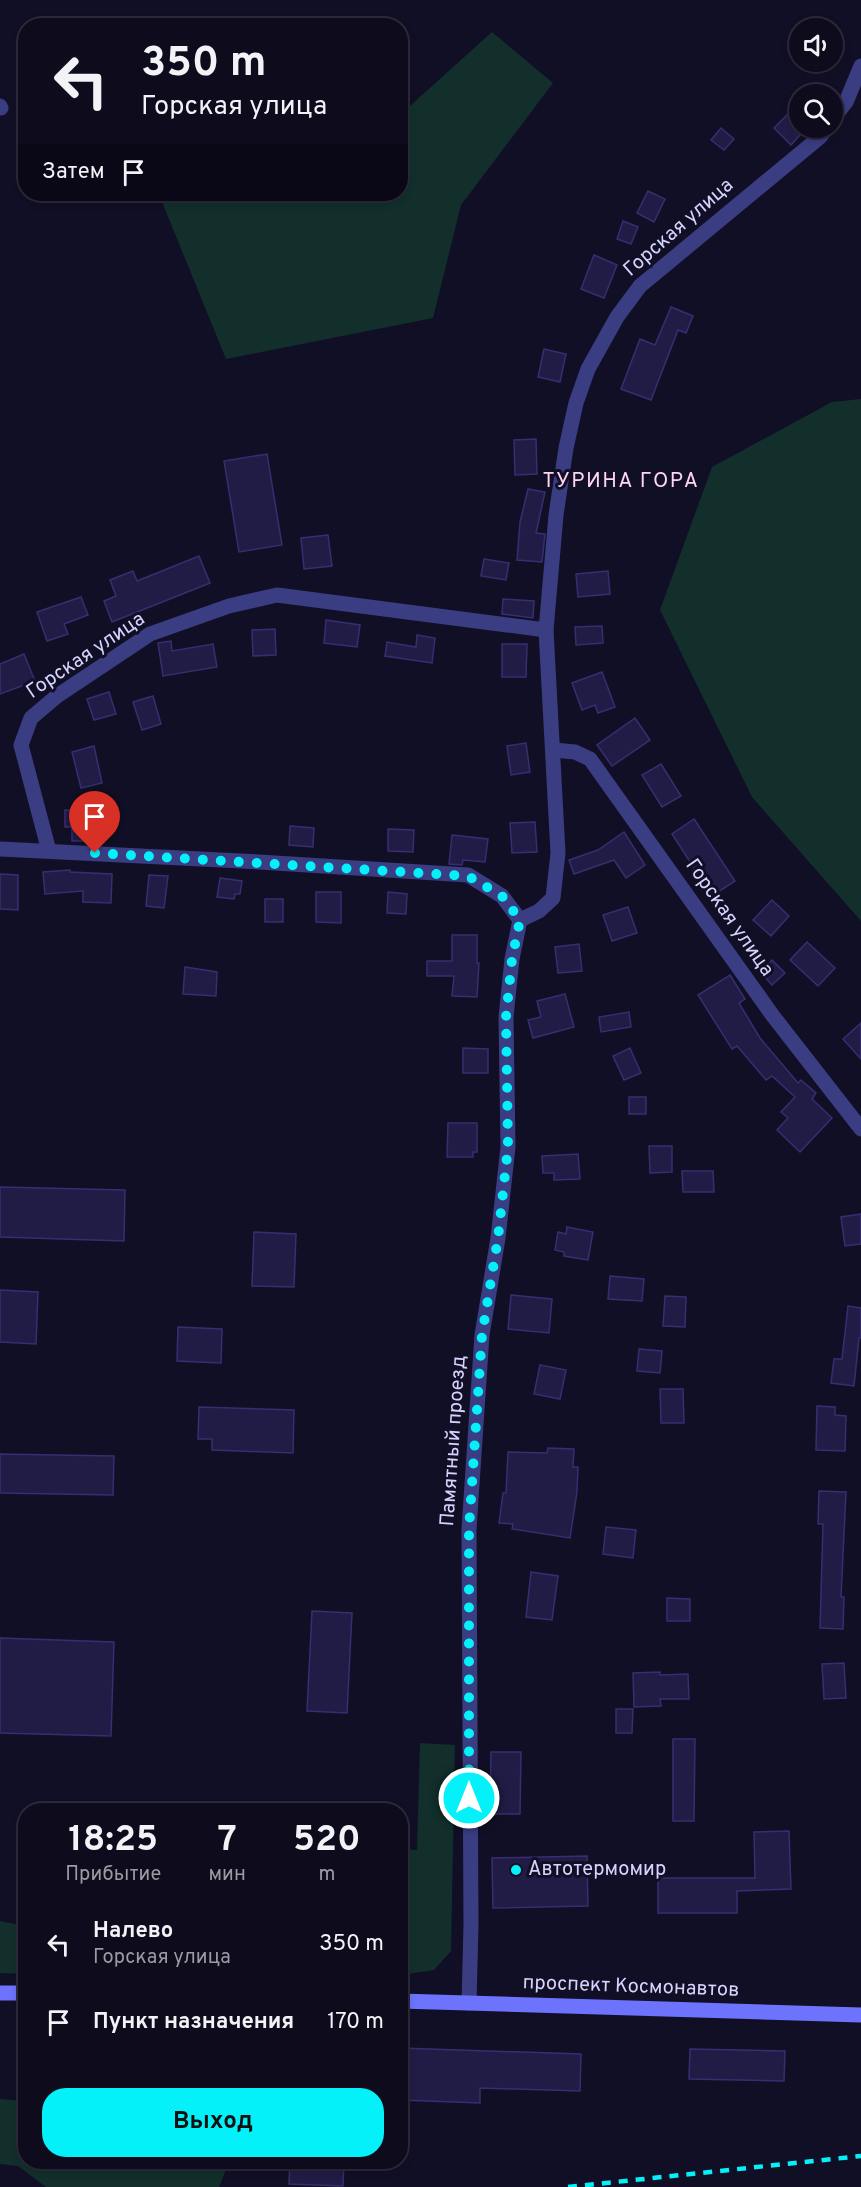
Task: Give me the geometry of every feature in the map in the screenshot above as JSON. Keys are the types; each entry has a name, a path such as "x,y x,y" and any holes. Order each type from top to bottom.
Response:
{"main road":[{"path":"0,1993 18,1993"},
{"name":"проспект Космонавтов","path":"408,2001 861,2014"}],"street":[{"path":"843,106 861,66"},
{"name":"Горская улица","path":"520,920 539,911 553,898 558,853 546,630 556,515 573,414 588,369 612,326 640,286 819,138"},
{"name":"Горская улица","path":"49,851 21,745 32,718 57,696 150,634 229,606 278,595 546,630"},
{"name":"Горская улица","path":"554,750 575,752 590,759 773,1016 861,1129"},
{"path":"0,849 468,876 502,896 520,920"},
{"name":"Памятный проезд","path":"469,2003 471,1925 469,1529 482,1335 498,1238 508,1147 506,1017 512,959 520,920"}],"green space":[{"path":"492,32 553,83 461,205 433,318 226,359 161,201 408,201 408,108"},
{"path":"861,399 861,921 752,797 660,610 712,467 832,402"},
{"path":"420,1743 455,1745 451,1951 434,1970 408,1974 408,1849 417,1850"},
{"path":"0,1921 18,1925 18,1974 0,1973"},
{"path":"0,2099 18,2100 18,2166 0,2164"},
{"path":"22,2169 226,2169 219,2187 46,2187"}],"building":[{"path":"789,113 789,138 797,138 791,145 774,128"},
{"path":"721,128 734,139 724,150 711,140"},
{"path":"648,191 665,199 654,222 637,213"},
{"path":"623,221 638,227 631,244 617,239"},
{"path":"594,255 617,265 604,298 581,289"},
{"path":"671,307 693,316 686,333 678,330 651,400 621,389 640,339 655,345"},
{"path":"544,349 566,354 560,382 538,377"},
{"path":"536,439 537,474 515,475 514,440"},
{"path":"267,454 282,545 239,552 224,461"},
{"path":"528,489 545,492 536,533 545,534 542,562 517,560 520,522"},
{"path":"328,535 332,566 304,569 301,538"},
{"path":"199,556 210,583 112,622 104,601 116,596 110,580 133,571 137,581"},
{"path":"484,559 509,563 506,580 481,576"},
{"path":"608,571 610,594 578,597 576,574"},
{"path":"81,597 88,615 64,624 68,634 47,641 37,612"},
{"path":"503,599 534,601 533,618 502,614"},
{"path":"326,620 360,625 357,647 324,643"},
{"path":"602,626 603,643 576,645 575,627"},
{"path":"275,629 276,655 253,656 252,630"},
{"path":"417,635 435,638 432,663 385,656 387,642 416,647"},
{"path":"171,641 172,651 213,644 217,667 163,676 158,643"},
{"path":"502,644 527,644 526,677 502,677"},
{"path":"24,654 35,681 0,694 0,664"},
{"path":"602,672 615,707 598,713 595,705 582,710 572,683"},
{"path":"109,692 116,714 94,720 87,699"},
{"path":"153,696 161,724 142,730 133,702"},
{"path":"635,718 650,740 612,766 597,745"},
{"path":"526,743 530,772 511,775 507,746"},
{"path":"94,746 102,783 81,788 72,752"},
{"path":"661,764 681,796 662,807 642,775"},
{"path":"65,810 93,810 93,841 72,841 72,827 65,827"},
{"path":"694,819 735,881 712,896 672,834"},
{"path":"535,822 537,852 512,853 510,823"},
{"path":"290,826 314,828 313,847 289,845"},
{"path":"388,829 414,830 413,852 388,851"},
{"path":"624,832 645,865 626,878 614,860 574,874 569,860 598,850"},
{"path":"452,835 488,839 485,862 463,860 462,865 449,864"},
{"path":"70,870 70,872 112,874 111,903 83,902 83,891 45,894 43,872"},
{"path":"0,874 18,875 18,910 0,909"},
{"path":"149,875 168,876 164,908 146,906"},
{"path":"220,878 242,881 240,894 235,894 234,899 217,897"},
{"path":"316,892 341,892 341,923 316,922"},
{"path":"388,892 407,894 406,914 387,913"},
{"path":"265,899 283,899 283,922 265,922"},
{"path":"772,900 789,916 771,936 753,920"},
{"path":"628,907 637,933 612,941 603,915"},
{"path":"452,935 477,935 477,963 479,963 477,997 452,996 454,976 427,976 427,961 452,961"},
{"path":"807,942 835,968 818,986 790,960"},
{"path":"579,944 582,971 558,973 555,947"},
{"path":"772,960 785,973 772,985 760,972"},
{"path":"185,967 217,972 216,996 183,994"},
{"path":"730,975 745,999 739,1003 760,1038 798,1083 801,1080 816,1093 812,1099 832,1118 800,1152 777,1130 788,1118 781,1112 795,1097 772,1076 766,1080 737,1046 732,1049 698,995"},
{"path":"565,994 574,1027 533,1038 528,1020 541,1017 537,1001"},
{"path":"629,1012 631,1027 601,1032 599,1017"},
{"path":"861,1023 861,1059 843,1039"},
{"path":"463,1048 488,1049 488,1073 463,1073"},
{"path":"630,1048 641,1073 624,1080 613,1056"},
{"path":"629,1097 646,1097 646,1114 629,1114"},
{"path":"448,1123 477,1123 477,1152 473,1152 473,1157 447,1157"},
{"path":"649,1146 672,1146 672,1172 650,1173"},
{"path":"578,1154 580,1179 554,1180 554,1173 543,1173 542,1156"},
{"path":"682,1171 713,1171 714,1192 683,1192"},
{"path":"0,1187 125,1190 124,1241 0,1237"},
{"path":"861,1214 861,1244 845,1246 841,1217"},
{"path":"567,1227 593,1232 588,1260 564,1256 564,1252 555,1250 558,1232 566,1234"},
{"path":"254,1232 296,1234 294,1287 252,1286"},
{"path":"610,1276 644,1279 642,1301 608,1299"},
{"path":"0,1290 38,1292 36,1344 0,1342"},
{"path":"511,1295 552,1299 549,1333 508,1329"},
{"path":"665,1296 686,1297 685,1327 663,1326"},
{"path":"848,1306 861,1308 861,1338 859,1338 854,1386 831,1383 834,1359 842,1359"},
{"path":"178,1327 222,1329 221,1363 177,1361"},
{"path":"639,1349 662,1351 660,1373 637,1371"},
{"path":"540,1365 566,1370 560,1399 534,1394"},
{"path":"660,1389 683,1389 684,1423 661,1423"},
{"path":"817,1406 835,1407 835,1415 846,1416 845,1451 816,1450"},
{"path":"199,1407 294,1410 293,1453 212,1450 212,1439 198,1439"},
{"path":"548,1448 574,1449 573,1467 578,1467 577,1492 570,1538 512,1529 513,1524 499,1523 503,1493 506,1493 508,1452 547,1453"},
{"path":"0,1454 114,1456 113,1495 0,1493"},
{"path":"819,1491 846,1492 841,1597 844,1597 843,1629 820,1628 823,1524 818,1524"},
{"path":"606,1527 636,1530 633,1558 603,1554"},
{"path":"531,1572 558,1576 552,1620 526,1617"},
{"path":"667,1598 690,1599 690,1621 667,1621"},
{"path":"312,1611 352,1613 347,1713 307,1711"},
{"path":"0,1638 114,1642 111,1736 0,1733"},
{"path":"844,1663 846,1698 824,1699 822,1664"},
{"path":"660,1672 660,1675 688,1674 689,1699 660,1699 661,1706 634,1707 633,1673"},
{"path":"616,1709 633,1709 632,1733 616,1733"},
{"path":"673,1739 695,1739 694,1821 673,1821"},
{"path":"491,1752 521,1752 520,1814 490,1814"},
{"path":"789,1831 791,1889 737,1891 737,1913 658,1913 658,1878 755,1878 754,1832"},
{"path":"587,1856 588,1906 493,1908 492,1858"},
{"path":"408,2048 581,2054 580,2091 480,2088 480,2103 408,2100"},
{"path":"690,2049 785,2051 784,2081 689,2079"},
{"path":"290,2169 344,2169 343,2186 289,2184"}],"railway":[{"path":"568,2187 861,2156"}],"place":[{"name":"Автотермомир","path":"516,1870"}],"district":[{"name":"ТУРИНА ГОРА","path":"621,481"}],"route":[{"path":"95,853 468,876 502,896 520,920 512,959 506,1017 508,1147 498,1238 482,1335 469,1529 469,1798"}]}
